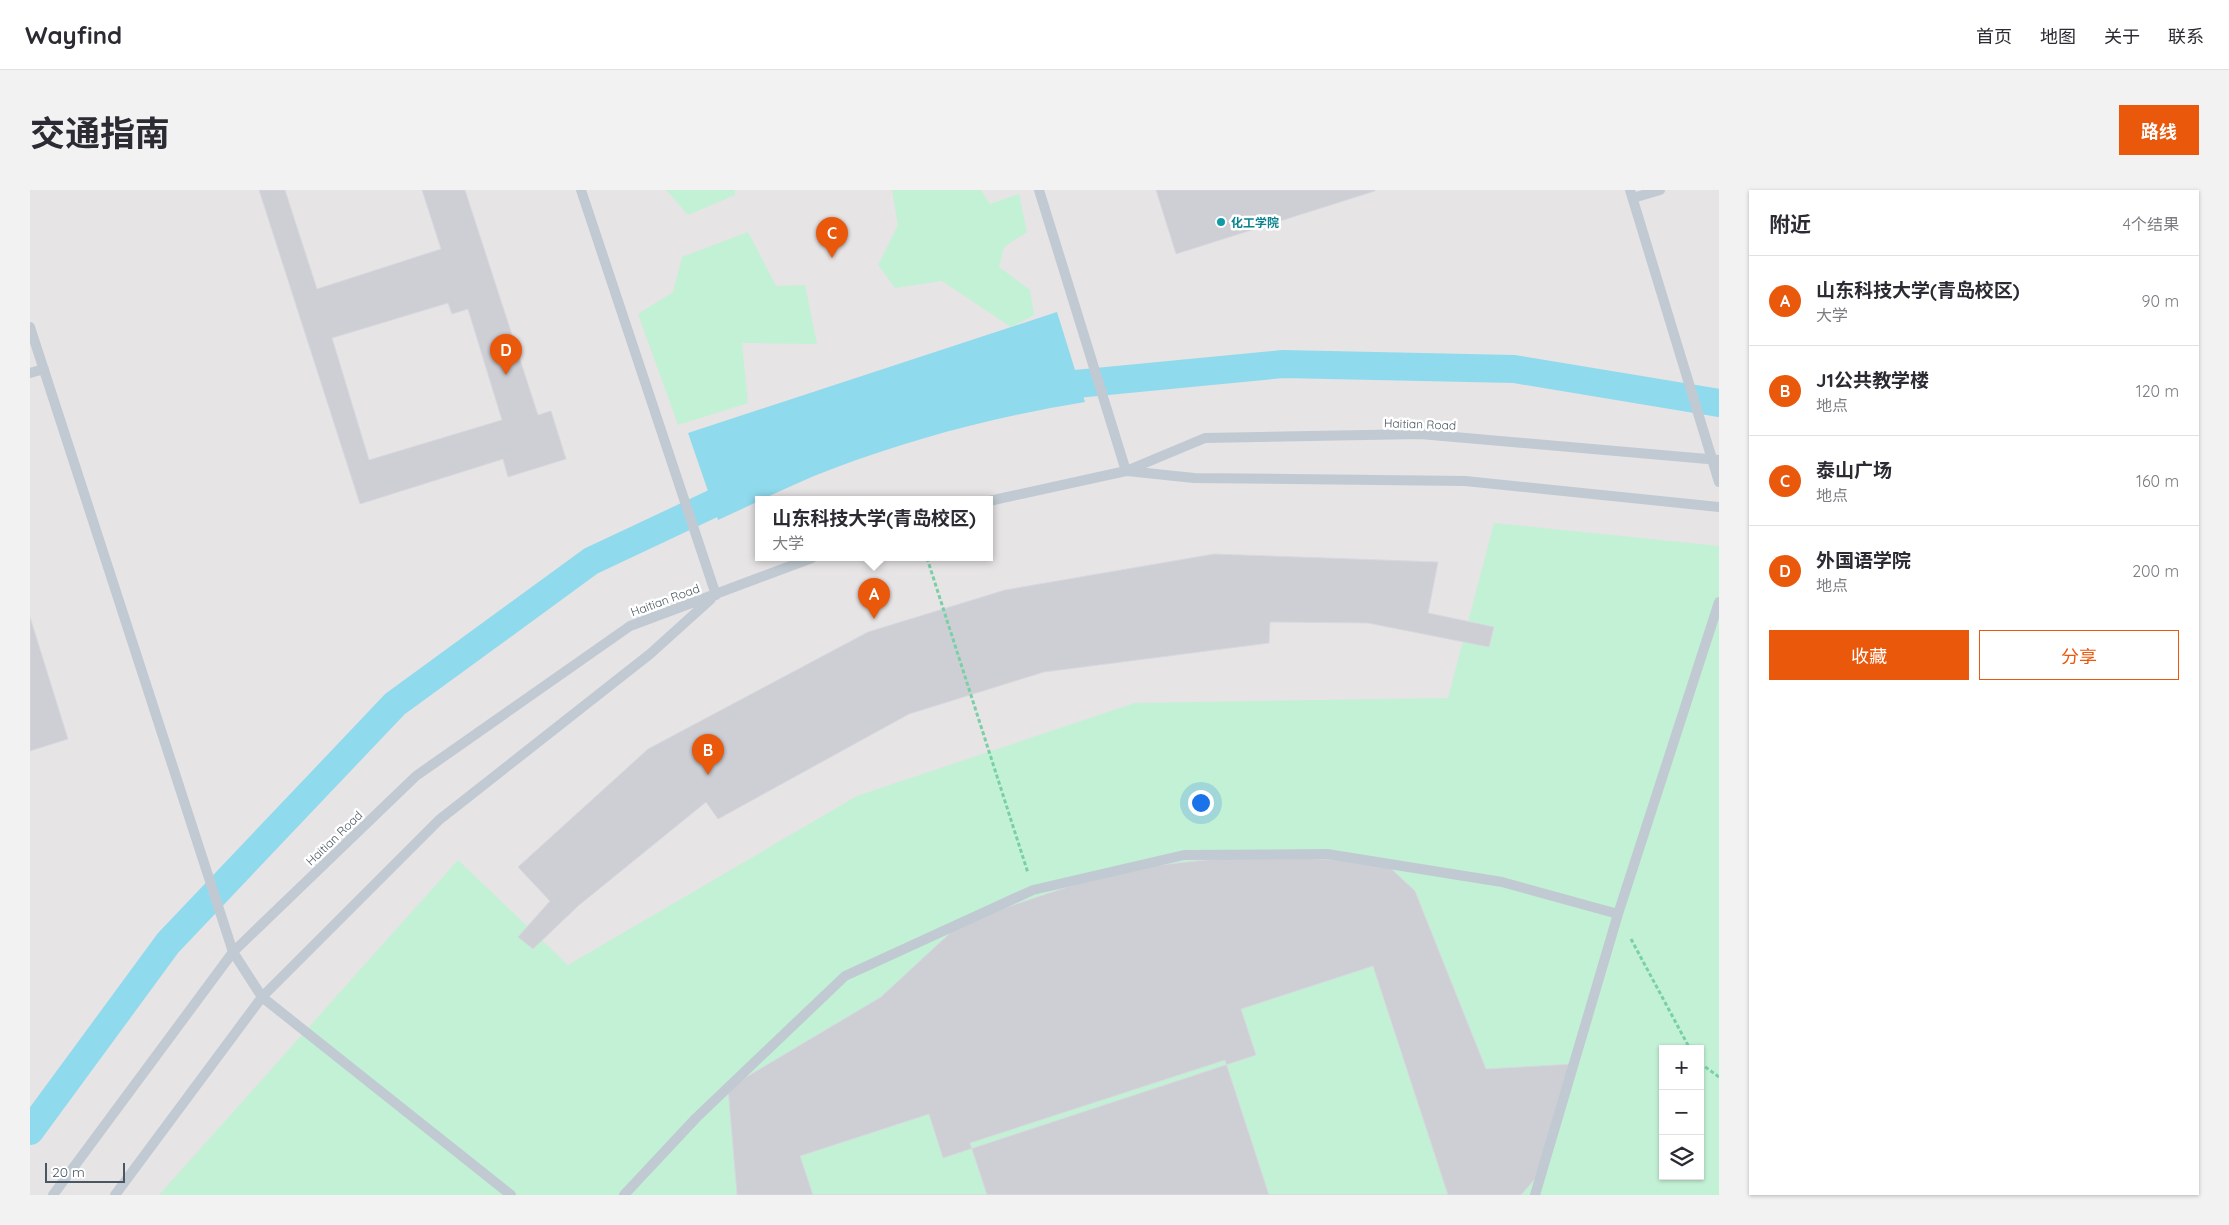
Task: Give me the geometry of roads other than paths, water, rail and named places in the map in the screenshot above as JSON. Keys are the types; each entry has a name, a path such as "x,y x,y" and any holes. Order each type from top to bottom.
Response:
{"lane":[{"path":"581,190 716,595"},
{"path":"1039,190 1126,470"},
{"path":"1660,190 1631,194 1686,373 1716,460 1719,482"},
{"path":"30,327 233,952 262,997 511,1195"},
{"path":"30,373 44,369"},
{"name":"Haitian Road","path":"993,500 1126,470 1205,438 1420,434 1716,460"},
{"name":"Haitian Road","path":"1126,470 1194,478 1465,481 1719,507"},
{"name":"Haitian Road","path":"53,1195 233,952 416,776 630,626 804,561"},
{"name":"Haitian Road","path":"115,1195 262,997 439,820 650,654 716,595"},
{"path":"1535,1195 1618,914 1719,602"},
{"path":"624,1195 696,1118 845,976 1033,890 1184,855 1327,854 1502,882 1618,914"}],"water":[{"path":"1057,312 1085,402 989,421 894,447 817,475 769,496 755,496 755,503 718,520 688,433"}],"waterway":[{"path":"1042,389 1055,386 1283,364 1514,369 1719,403"},
{"path":"30,1131 168,943 395,704 591,561 746,488"}],"place":[{"name":"化工学院","path":"1221,222"},
{"name":"泰山广场","path":"832,258"},
{"name":"外国语学院","path":"506,375"},
{"name":"山东科技大学(青岛校区)","path":"874,619"},
{"name":"J1公共教学楼","path":"708,775"}]}
